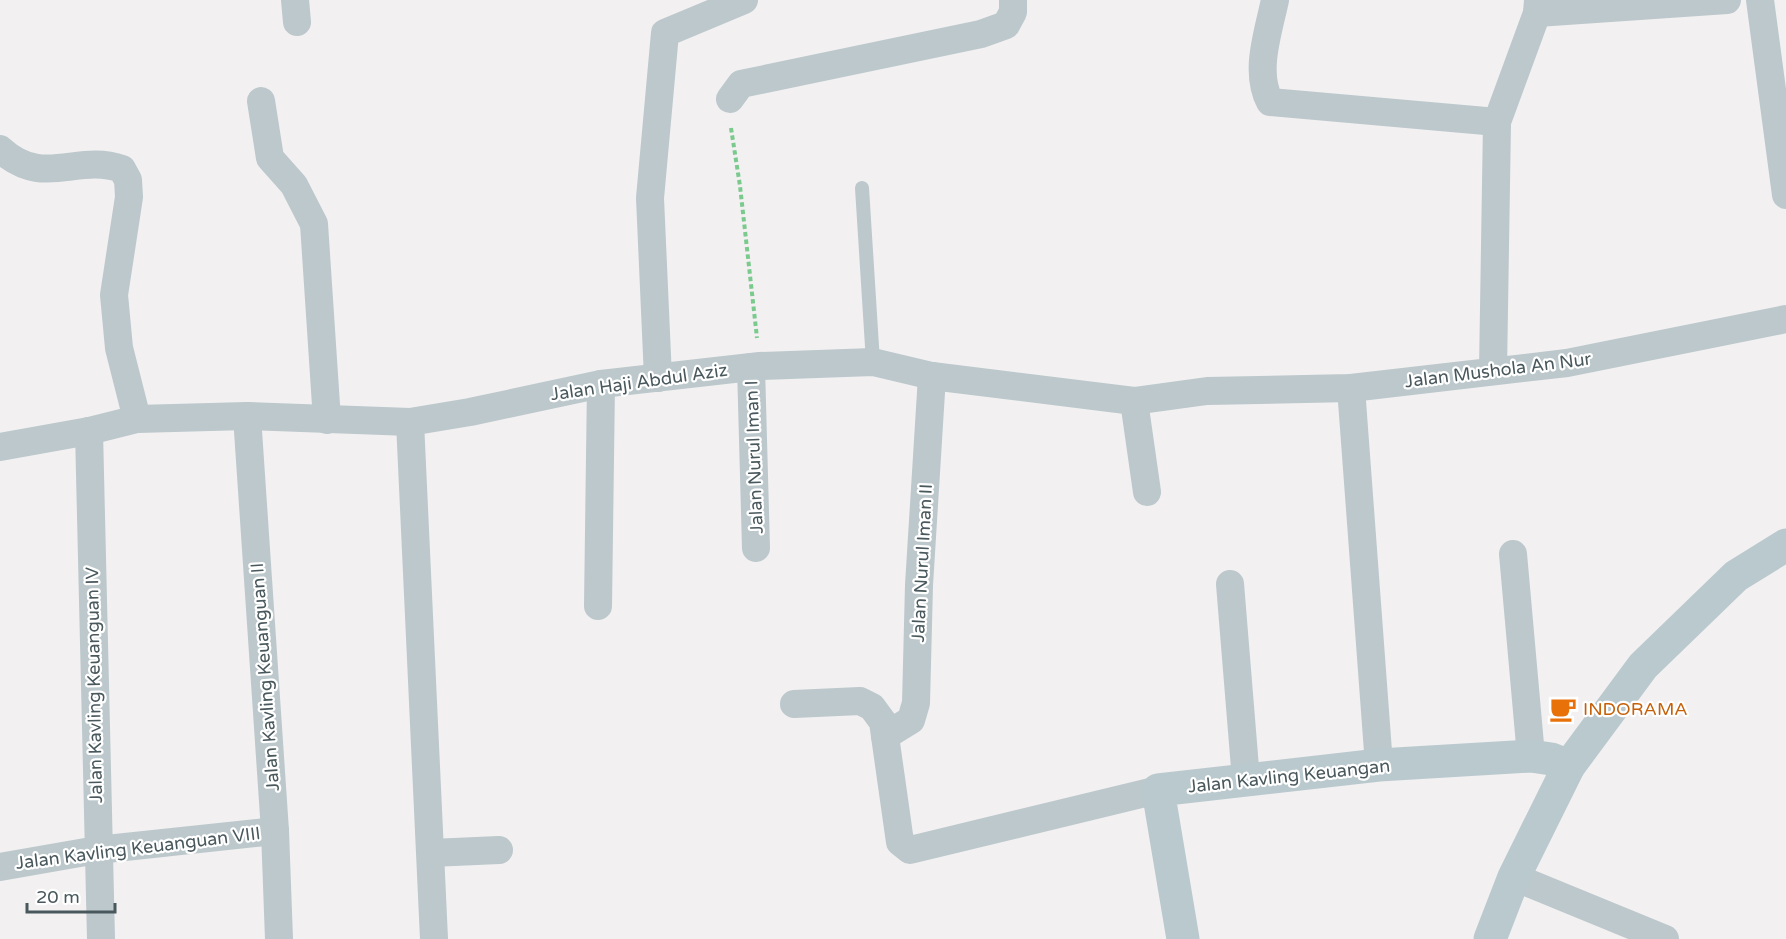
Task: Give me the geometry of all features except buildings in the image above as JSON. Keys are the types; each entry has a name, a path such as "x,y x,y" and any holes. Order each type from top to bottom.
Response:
{"street":[{"path":"658,378 650,198 665,33 744,0"},
{"path":"730,99 741,84 981,34 1006,25 1013,12 1012,0"},
{"path":"1275,0 1263,58 1263,88 1270,102 1497,122"},
{"path":"1492,371 1497,122 1538,6 1727,0"},
{"path":"1760,0 1786,195"},
{"path":"261,101 270,158 294,185 315,224 327,420"},
{"path":"0,149 14,161 37,170 109,164 122,169 128,180 129,197 114,295 119,348 137,418"},
{"name":"Jalan Mushola An Nur","path":"1207,391 1351,388 1567,363 1786,319"},
{"name":"Jalan Haji Abdul Aziz","path":"0,447 89,431 137,418 247,416 410,422 470,412 601,384 756,366 873,362 932,376 1134,401 1207,391"},
{"name":"Jalan Nurul Iman I","path":"756,366 756,548"},
{"name":"Jalan Nurul Iman II","path":"885,736 911,720 916,703 919,585 932,376"},
{"path":"598,606 601,384"},
{"path":"1351,388 1379,765"},
{"path":"1134,401 1147,492"},
{"name":"Jalan Kavling Keuanguan II","path":"247,416 275,831 279,939"},
{"path":"410,422 434,939"},
{"name":"Jalan Kavling Keuanguan IV","path":"89,431 97,850 101,939"},
{"path":"1490,939 1514,877 1569,766 1643,666 1736,576 1786,545"},
{"path":"1513,554 1531,756"},
{"path":"1230,584 1246,780"},
{"path":"794,704 860,701 872,707 883,722 900,842 910,850 1158,790 1183,939"},
{"name":"Jalan Kavling Keuangan","path":"1158,790 1379,765 1531,756 1551,759 1569,766"},
{"name":"Jalan Kavling Keuanguan VIII","path":"0,867 97,850 275,831"},
{"path":"431,853 499,850"},
{"path":"1514,877 1665,939"}],"lane":[{"path":"862,188 873,362"}],"path":[{"path":"730,99 756,366"}],"place":[{"name":"INDORAMA","path":"1563,709"}]}
